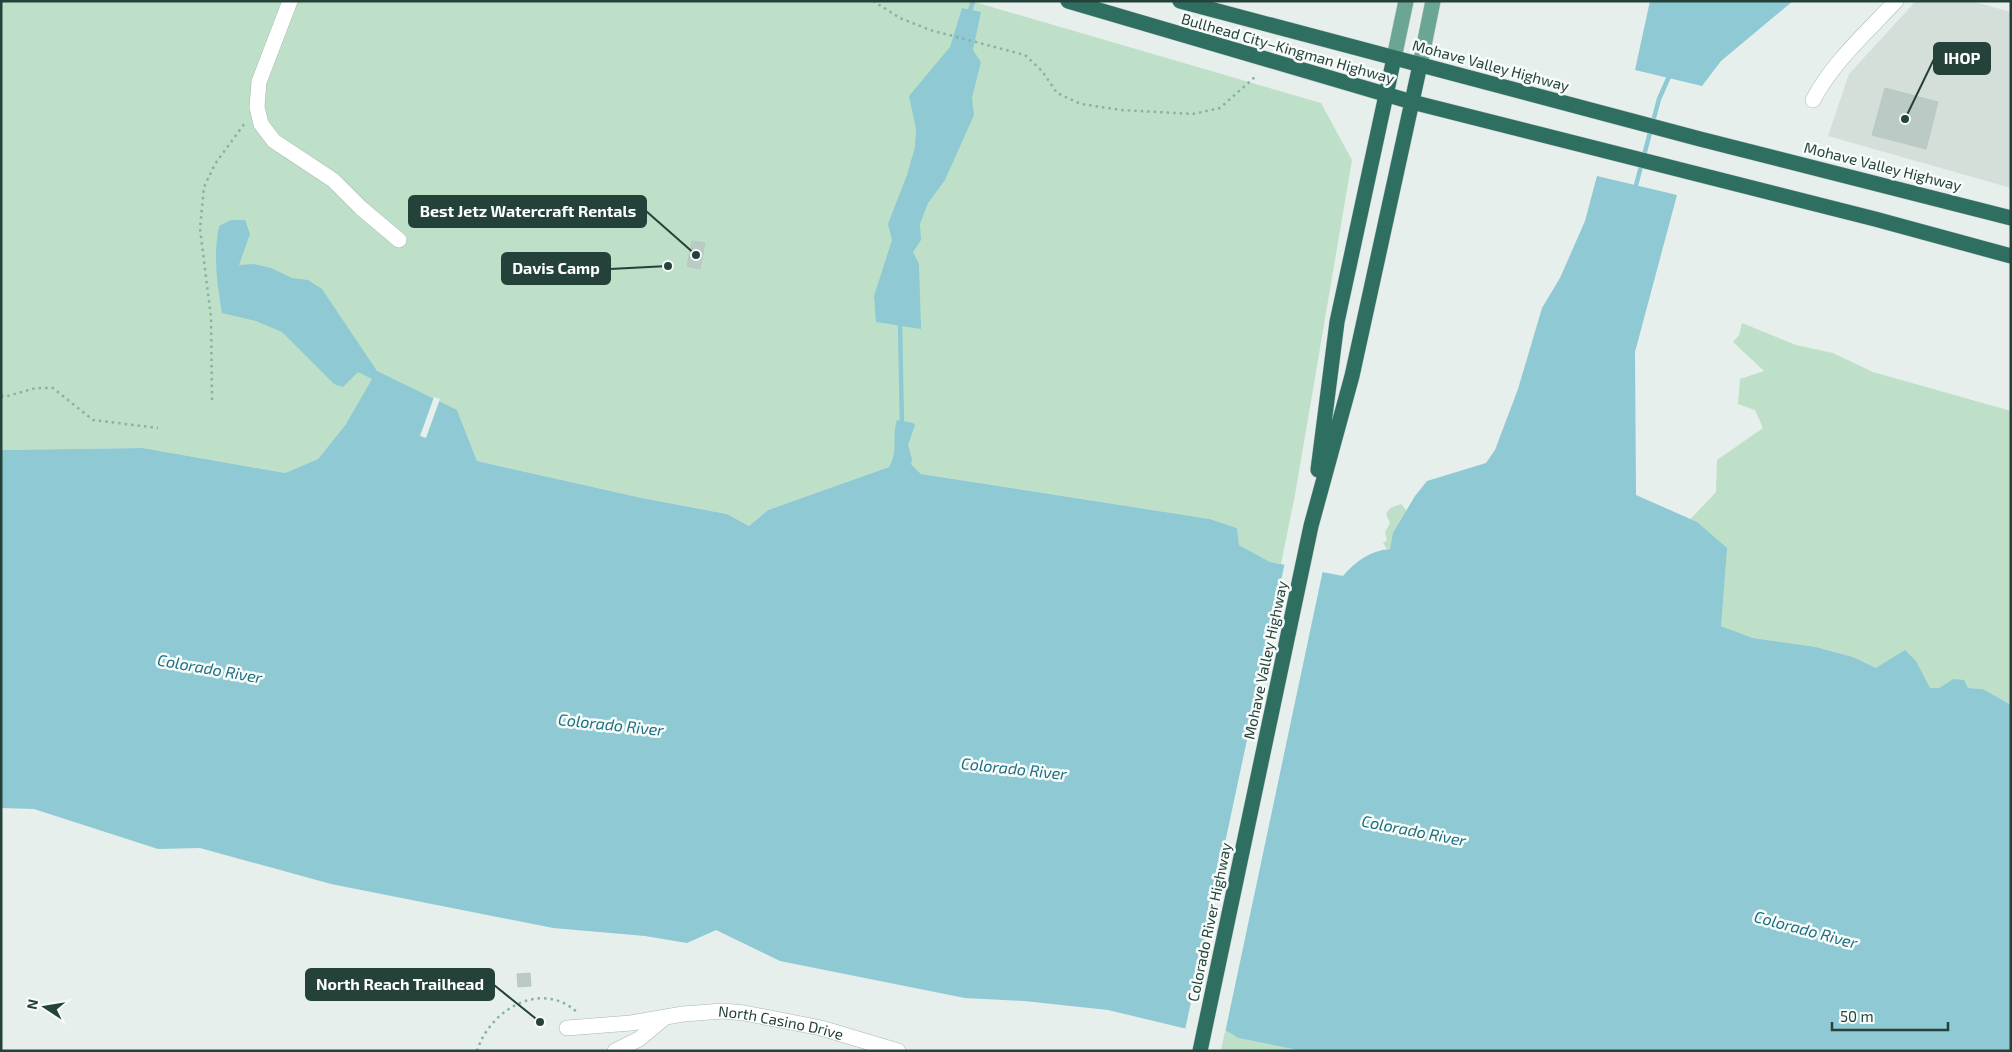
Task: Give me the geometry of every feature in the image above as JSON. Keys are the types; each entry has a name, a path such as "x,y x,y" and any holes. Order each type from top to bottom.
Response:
{"highway":[{"name":"Bullhead City–Kingman Highway","path":"1068,1 1412,102"},
{"name":"Bullhead City–Kingman Highway","path":"1180,1 1394,58"},
{"name":"Mohave Valley Highway","path":"1311,526 1337,322 1394,58 1700,140 2011,218"},
{"name":"Mohave Valley Highway","path":"1253,800 1311,526 1352,376 1420,65"},
{"path":"1412,102 2011,256"},
{"name":"Colorado River Highway","path":"1200,1051 1253,800"}],"main road":[{"path":"1394,58 1406,1"},
{"path":"1420,65 1433,1"}],"street":[{"path":"290,1 259,82 257,107 261,124 274,140 333,180 361,208 399,240"},
{"path":"1813,100 1822,82 1834,67 1896,1"},
{"name":"North Casino Drive","path":"567,1028 632,1023 703,1012 744,1013 821,1028 898,1051"},
{"name":"North Casino Drive","path":"615,1051 639,1039 663,1019"}],"path":[{"path":"873,1 900,18 930,30 986,43 1026,55 1042,71 1057,92 1081,104 1121,110 1193,114 1220,108 1256,76"},
{"path":"212,400 212,317 200,229 204,187 215,164 257,107"},
{"path":"1,396 4,397 36,388 53,388 74,407 93,420 158,428"},
{"path":"477,1051 490,1026 520,1002 556,998 564,1002 590,1025"}],"shaded area":[{"path":"1916,1 1971,1 2011,12 2011,188 1828,136 1849,74"}],"green space":[{"path":"1,1 971,1 1321,103 1352,160 1295,495 1281,564 1270,562 1239,545 1237,528 1210,519 921,474 895,449 895,457 889,467 768,510 749,526 727,514 642,498 477,461 457,410 346,424 318,459 285,473 143,448 1,450"},
{"path":"1742,323 1796,345 1833,353 1873,372 2011,411 2011,705 1983,689 1968,688 1953,679 1939,688 1929,688 1916,661 1876,668 1853,657 1816,647 1753,638 1700,618 1395,548 1387,549 1383,543 1387,540 1385,532 1390,523 1386,514 1390,508 1401,504 1407,511 1684,526 1716,492 1717,460 1763,428 1755,410 1738,404 1740,379 1764,371 1733,342 1739,335"},
{"path":"1225,1030 1238,1038 1303,1051 1221,1051"}],"water":[{"path":"1650,1 1793,1 1721,61 1702,86 1635,70"},
{"path":"962,8 981,12 973,50 981,62 972,98 974,115 945,180 928,203 920,224 921,240 913,252 919,264 921,329 876,322 874,296 892,240 888,224 907,175 915,147 916,129 909,96 950,47"},
{"name":"Colorado River","path":"1597,176 1677,195 1635,352 1636,495 1697,522 1727,548 1721,626 1753,638 1816,647 1853,657 1876,668 1905,650 1916,661 1930,688 1939,688 1953,679 1964,680 1968,688 1983,689 2011,705 2011,1051 1303,1051 1238,1038 1225,1030 1204,1031 1183,1028 1108,1010 1024,1001 965,998 780,961 716,930 687,943 645,936 553,928 331,884 200,848 158,849 34,809 1,808 1,450 143,448 285,473 318,459 346,424 372,379 358,372 343,387 334,384 282,332 256,321 222,313 216,270 217,237 219,226 231,220 245,220 250,234 239,265 254,264 271,268 292,278 308,280 322,289 377,371 457,410 477,461 642,498 727,514 749,526 768,510 889,467 894,455 897,420 915,425 908,445 912,459 911,464 921,474 1210,519 1237,528 1239,545 1270,562 1343,576 1369,554 1390,549 1393,533 1415,496 1427,481 1486,463 1495,450 1518,389 1542,308 1560,278 1585,221"}],"pier":[{"path":"434,397 440,399 426,438 420,436"},
{"path":"1285,562 1323,570 1225,1033 1204,1033 1185,1030"}],"building":[{"path":"1885,88 1938,102 1926,149 1872,135"},
{"path":"692,241 705,243 700,269 687,266"},
{"path":"530,973 531,986 518,987 517,974"}],"waterway":[{"path":"969,14 973,1"},
{"path":"1635,189 1659,99 1671,72"},
{"path":"900,322 902,426"}],"place":[{"name":"IHOP","path":"1905,119"},
{"name":"Best Jetz Watercraft Rentals","path":"696,255"},
{"name":"Davis Camp","path":"668,266"},
{"name":"North Reach Trailhead","path":"540,1022"}]}
